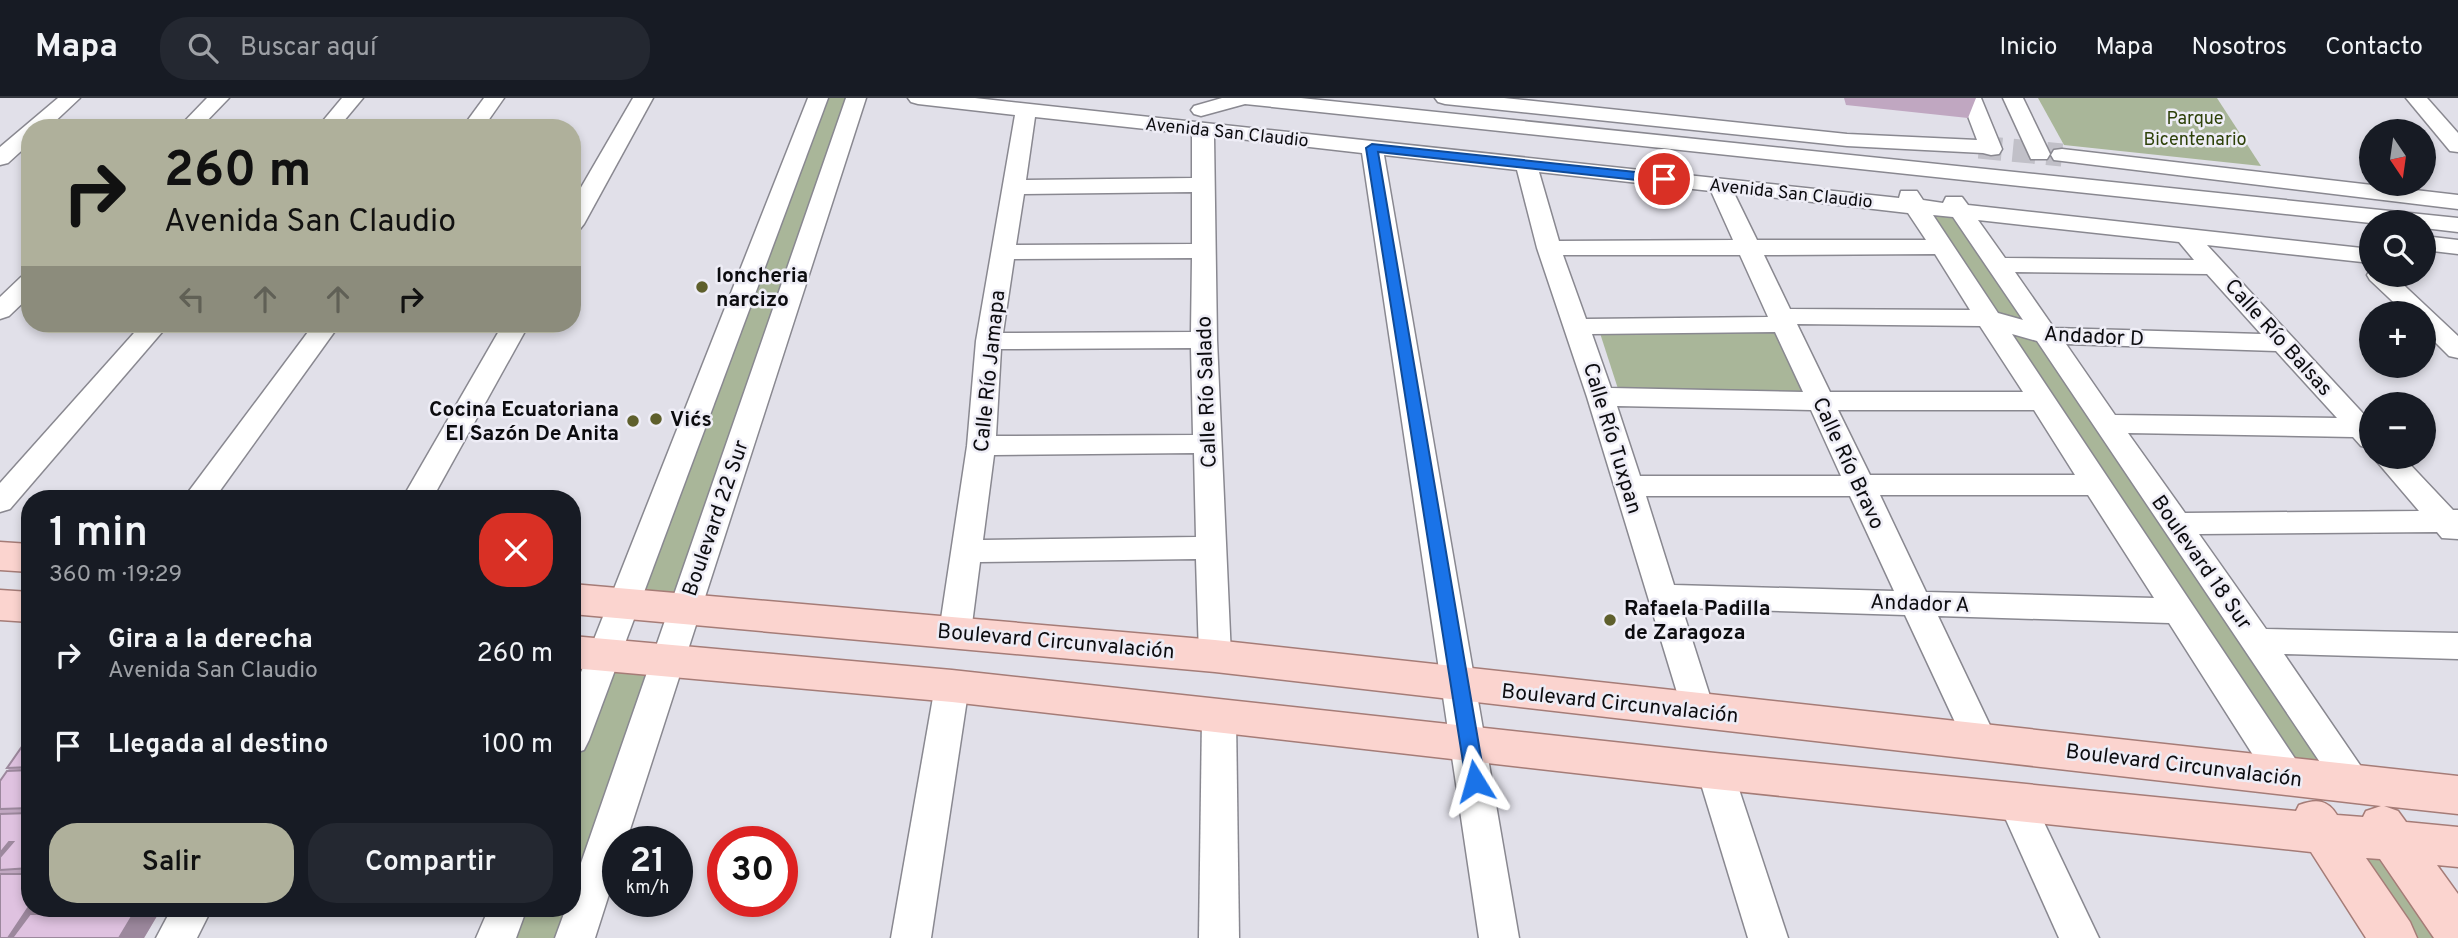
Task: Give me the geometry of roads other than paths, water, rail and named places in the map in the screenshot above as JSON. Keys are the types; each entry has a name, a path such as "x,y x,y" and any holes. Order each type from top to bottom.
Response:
{"main road":[{"path":"0,556 21,557"},
{"name":"Boulevard Circunvalación","path":"581,600 1215,656 1698,712 1980,740 2287,778 2458,795"},
{"path":"0,605 21,606"},
{"path":"589,653 952,686 1715,771 2458,847"},
{"path":"2287,778 2393,938"},
{"name":"Boulevard 18 Sur","path":"2354,784 2458,933"}],"street":[{"path":"46,119 70,98"},
{"path":"197,119 219,98"},
{"path":"335,119 353,98"},
{"path":"479,119 495,98"},
{"path":"581,208 643,98"},
{"path":"581,694 589,653 623,603 818,98"},
{"name":"Boulevard 22 Sur","path":"575,938 856,98"},
{"name":"Avenida San Claudio","path":"918,98 1026,110 1202,120 1909,197 2224,221 2359,252"},
{"name":"Avenida San Claudio","path":"1090,98 1202,120 1372,148 1718,185 1909,197"},
{"path":"1202,120 1243,98"},
{"name":"Avenida San Claudio","path":"1243,98 2458,225"},
{"path":"1444,98 1847,140 1985,148 1971,98"},
{"path":"2013,98 2039,154"},
{"path":"2416,98 2458,146"},
{"name":"Calle Río Jamapa","path":"955,632 981,446 989,341 1026,110"},
{"name":"Calle Río Salado","path":"1202,120 1204,340 1215,656"},
{"path":"1847,140 1856,162"},
{"path":"1372,148 1458,685 1470,744 1499,938"},
{"path":"2062,155 2458,202"},
{"name":"Calle Río Tuxpan","path":"1526,164 1549,248 1601,397 1698,712"},
{"path":"784,184 827,184"},
{"path":"1014,187 1203,185"},
{"name":"Calle Río Bravo","path":"1718,185 1980,740"},
{"path":"2177,196 2224,221"},
{"path":"1909,197 2287,778"},
{"name":"Avenida San Claudio","path":"1953,201 2186,236 2359,253"},
{"name":"Boulevard 18 Sur","path":"1953,201 2354,784"},
{"name":"Calle Río Balsas","path":"2186,236 2359,426"},
{"path":"2436,244 2458,247"},
{"path":"1549,248 1942,247"},
{"path":"1004,252 1203,251"},
{"path":"2436,263 2458,265"},
{"path":"1997,265 2215,267"},
{"path":"2392,287 2406,301"},
{"path":"0,311 21,291"},
{"name":"Andador D","path":"1577,327 1782,320 1988,318 2046,336 2285,343"},
{"path":"2436,329 2458,350"},
{"path":"0,502 148,333"},
{"path":"205,490 320,333"},
{"path":"422,490 511,333"},
{"path":"989,341 1204,340"},
{"path":"1601,397 2041,401"},
{"path":"2106,424 2359,434"},
{"path":"981,446 1207,443"},
{"path":"2399,469 2454,526"},
{"path":"1627,486 2095,485"},
{"path":"2176,524 2454,526"},
{"path":"968,551 1211,548"},
{"name":"Andador A","path":"1662,596 2177,611"},
{"path":"2256,641 2458,646"},
{"path":"911,938 952,686"},
{"path":"1219,717 1219,938"},
{"path":"1715,771 1768,938"},
{"path":"2016,802 2079,938"},
{"path":"176,938 188,917"},
{"path":"496,938 504,917"}],"tunnel":[{"path":"1979,147 2062,155"}],"place":[{"name":"loncheria narcizo","path":"702,287"},
{"name":"Vic´s","path":"656,419"},
{"name":"Cocina Ecuatoriana El Sazón De Anita","path":"633,421"},
{"name":"Rafaela Padilla de Zaragoza","path":"1610,620"}],"park label":[{"name":"Parque Bicentenario","path":"2195,128"}]}
